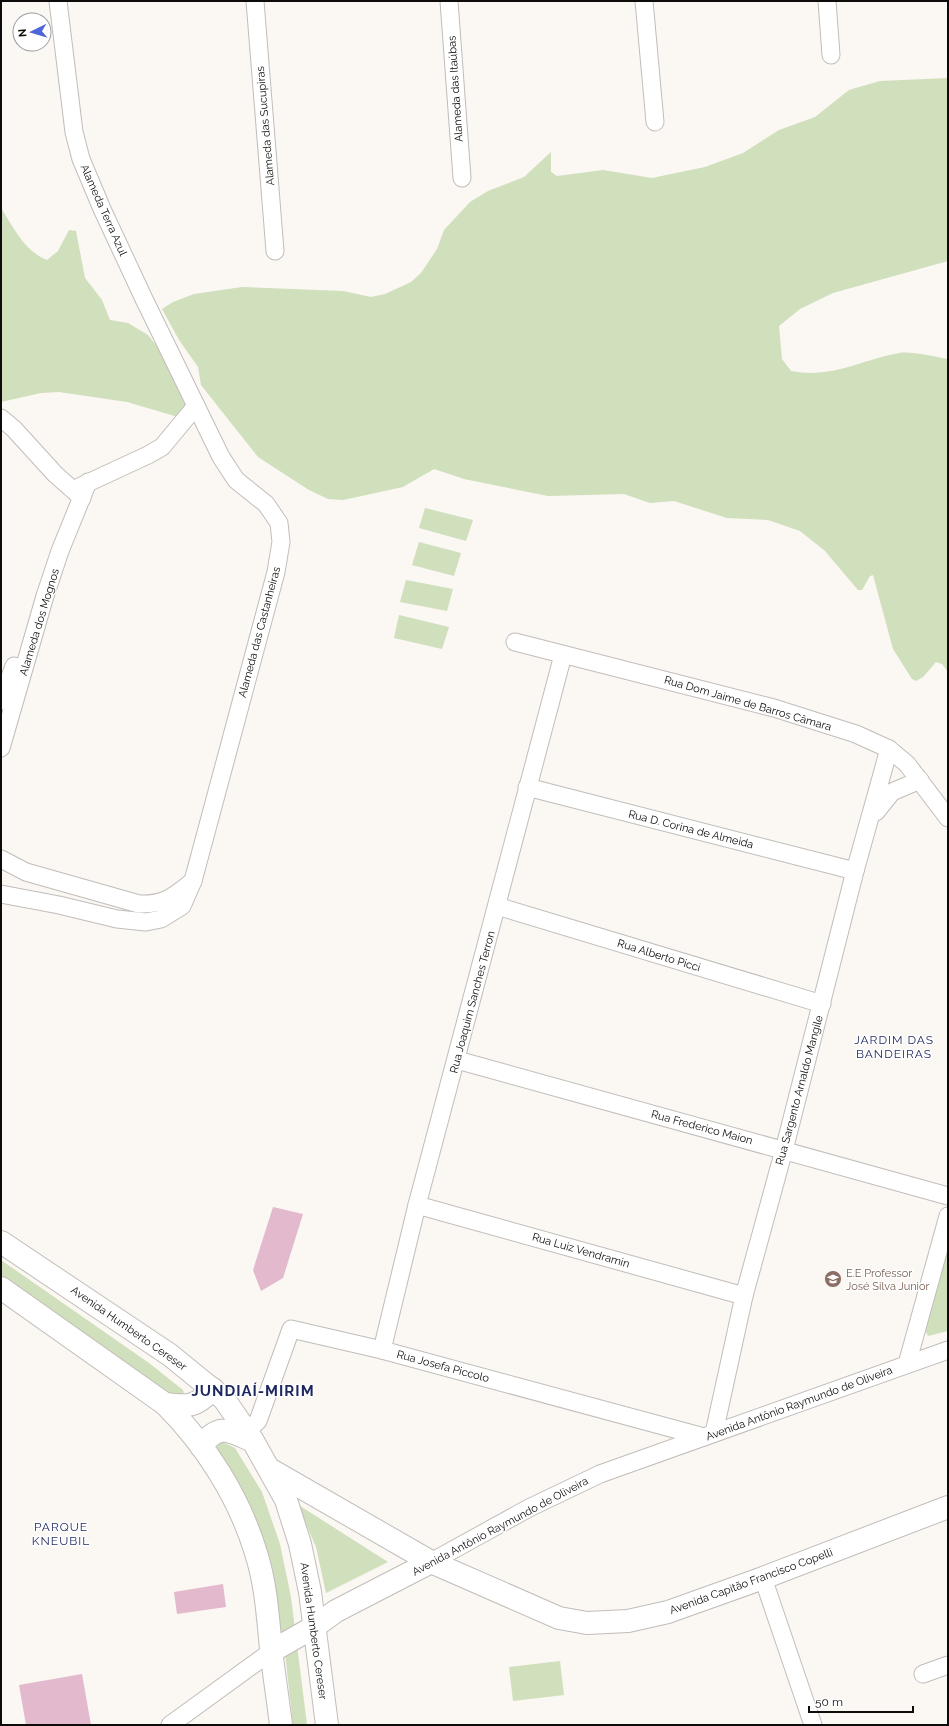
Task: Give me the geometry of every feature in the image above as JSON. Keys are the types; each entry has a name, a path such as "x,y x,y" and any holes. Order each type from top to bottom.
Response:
{"main road":[{"name":"Avenida Humberto Cereser","path":"1,1242 170,1355 224,1399 250,1436 271,1470 286,1500 300,1544 310,1592 327,1725"},
{"path":"1,1288 165,1404 180,1419 201,1446 234,1496 257,1555 264,1589 281,1725"},
{"path":"165,1404 185,1406 195,1404 213,1389"},
{"path":"201,1446 210,1434 220,1431 250,1436"},
{"name":"Avenida Capitão Francisco Copelli","path":"271,1470 431,1562 559,1618 587,1623 628,1621 668,1612 763,1578 948,1507"},
{"name":"Avenida Antônio Raymundo de Oliveira","path":"272,1651 314,1627 353,1601 431,1562"}],"street":[{"name":"Alameda Terra Azul","path":"58,1 74,132 81,159 118,244 196,406"},
{"name":"Alameda das Sucupiras","path":"256,1 275,252"},
{"name":"Alameda das Itaúbas","path":"449,1 462,178"},
{"path":"644,1 655,122"},
{"path":"827,1 831,55"},
{"path":"1,418 81,490 162,447 196,406"},
{"name":"Alameda das Castanheiras","path":"1,894 59,905 117,919 146,922 161,919 182,906 188,897 276,572 281,542 279,523 274,514 266,504 236,480 221,457 196,406"},
{"name":"Alameda dos Mognos","path":"1,701 12,672 44,567 81,490"},
{"name":"Alameda dos Mognos","path":"1,748 45,596 81,490"},
{"name":"Rua Dom Jaime de Barros Câmara","path":"515,642 774,708 856,734 889,749 907,764 948,818"},
{"name":"Rua Joaquim Sanches Terron","path":"382,1350 417,1205 563,655"},
{"name":"Rua Sargento Arnaldo Mangile","path":"709,1435 744,1296 784,1150 889,749"},
{"path":"871,821 885,799 892,792 920,780"},
{"name":"Rua D. Corina de Almeida","path":"527,787 856,871"},
{"path":"1,859 26,872 139,904 150,904 170,899 193,881"},
{"name":"Rua Alberto Picci","path":"497,906 822,1004"},
{"name":"Rua Frederico Maion","path":"456,1060 948,1196"},
{"name":"Rua Luiz Vendramin","path":"417,1205 744,1296"},
{"path":"907,1364 948,1216"},
{"name":"Rua Josefa Piccolo","path":"250,1436 258,1421 291,1329 382,1350 709,1435"},
{"name":"Avenida Antônio Raymundo de Oliveira","path":"431,1562 529,1508 600,1474 948,1350"},
{"path":"763,1578 813,1725"},
{"name":"Avenida Antônio Raymundo de Oliveira","path":"170,1725 272,1651"},
{"path":"923,1674 948,1664"}],"green space":[{"path":"948,78 948,261 833,293 800,309 779,326 782,359 791,371 819,373 833,371 899,353 916,353 948,359 948,672 942,664 936,662 923,677 916,681 912,679 893,649 873,575 870,576 862,590 858,590 825,551 800,531 768,520 727,518 674,501 650,503 624,494 548,496 464,479 434,469 403,487 343,500 328,499 309,490 258,457 201,385 198,367 179,340 162,309 173,302 194,294 242,287 343,291 371,297 385,294 411,282 421,273 437,249 444,230 470,202 488,191 524,177 551,152 551,172 557,176 603,170 652,178 705,167 743,153 779,130 815,117 849,90 880,81"},
{"path":"1,208 15,231 26,245 39,256 47,260 58,251 69,230 76,231 85,278 102,300 110,320 128,323 148,335 178,373 187,407 178,417 127,402 59,392 41,393 1,402"},
{"path":"425,508 473,520 466,541 419,528"},
{"path":"419,542 461,553 454,576 412,565"},
{"path":"406,580 453,589 447,611 400,602"},
{"path":"399,615 449,627 442,649 394,638"},
{"path":"948,1233 948,1331 928,1336 923,1326"},
{"path":"1,1260 149,1363 183,1390 185,1398 177,1400 1,1277"},
{"path":"221,1441 235,1448 262,1492 280,1544 291,1597 307,1725 293,1725 284,1644 258,1538 215,1450"},
{"path":"297,1504 388,1562 326,1593 316,1547"},
{"path":"560,1661 564,1695 513,1701 509,1667"}],"building":[{"path":"273,1207 303,1214 283,1278 261,1291 253,1270"},
{"path":"223,1584 226,1607 177,1614 174,1592"},
{"path":"82,1674 91,1725 26,1725 19,1685"}],"place":[{"name":"E.E Professor José Silva Junior","path":"833,1279"}],"district":[{"name":"JARDIM DAS BANDEIRAS","path":"894,1047"},
{"name":"JUNDIAÍ-MIRIM","path":"253,1391"},
{"name":"PARQUE KNEUBIL","path":"61,1534"}]}
